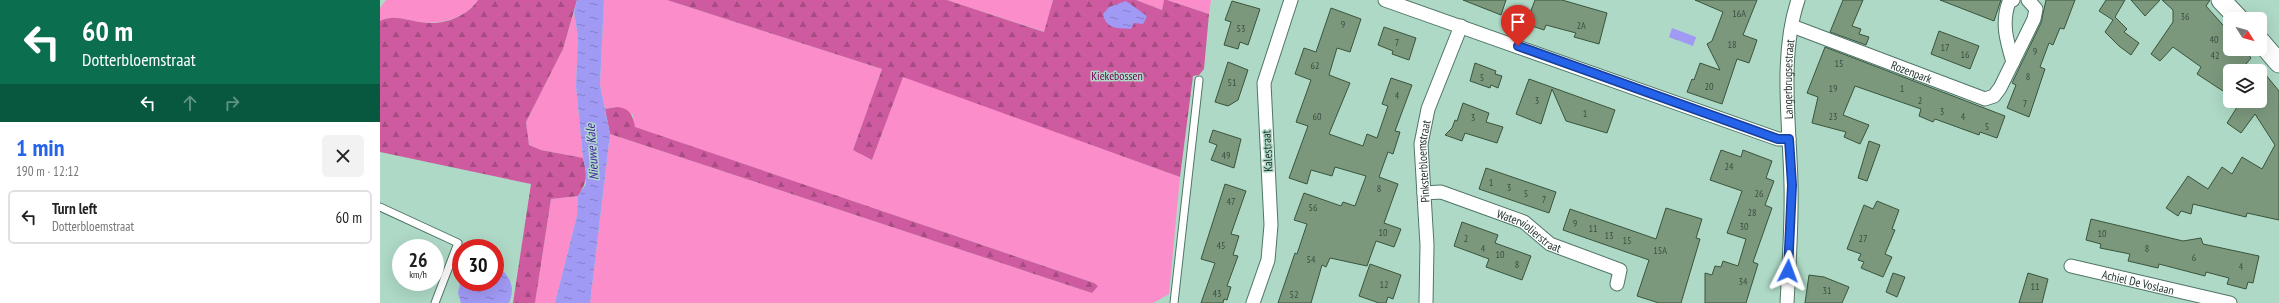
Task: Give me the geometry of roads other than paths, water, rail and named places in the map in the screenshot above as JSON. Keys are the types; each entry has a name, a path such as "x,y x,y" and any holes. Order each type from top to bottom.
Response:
{"street":[{"name":"Kalestraat","path":"1253,303 1268,260 1271,225 1264,83 1291,0"},
{"path":"1385,0 1778,139 1789,139"},
{"name":"Langerbrugsestraat","path":"1787,303 1792,185 1789,139 1789,59 1792,26 1798,0"},
{"path":"2013,0 2009,2 2004,20 2006,40 2013,62"},
{"name":"Rozenpark","path":"1792,26 1986,99 1994,96 2000,88 2034,19 2036,9 2028,0"},
{"path":"2221,0 2232,12"},
{"name":"Pinksterbloemstraat","path":"1426,303 1427,245 1421,144 1428,109 1460,26"},
{"path":"2267,49 2279,63"},
{"name":"Waterviolierstraat","path":"1424,193 1442,192 1524,222 1550,244 1620,270 1617,284"},
{"name":"Achiel De Voslaan","path":"2071,266 2230,303"}],"lane":[{"path":"1174,303 1199,80"},
{"path":"380,207 458,243 435,303"}],"water":[{"name":"Nieuwe Kale","path":"577,0 604,0 600,85 610,134 590,303 555,303 577,216 578,196 586,184 586,172 583,157 576,86 578,37 574,12"},
{"path":"1126,1 1147,16 1143,24 1134,23 1131,29 1110,26 1103,14 1109,7"},
{"path":"1672,28 1696,37 1693,46 1669,37"},
{"path":"504,273 508,277 512,287 509,303 461,303 458,291 504,291"}],"park label":[{"name":"Kiekebossen","path":"1117,75"}]}
